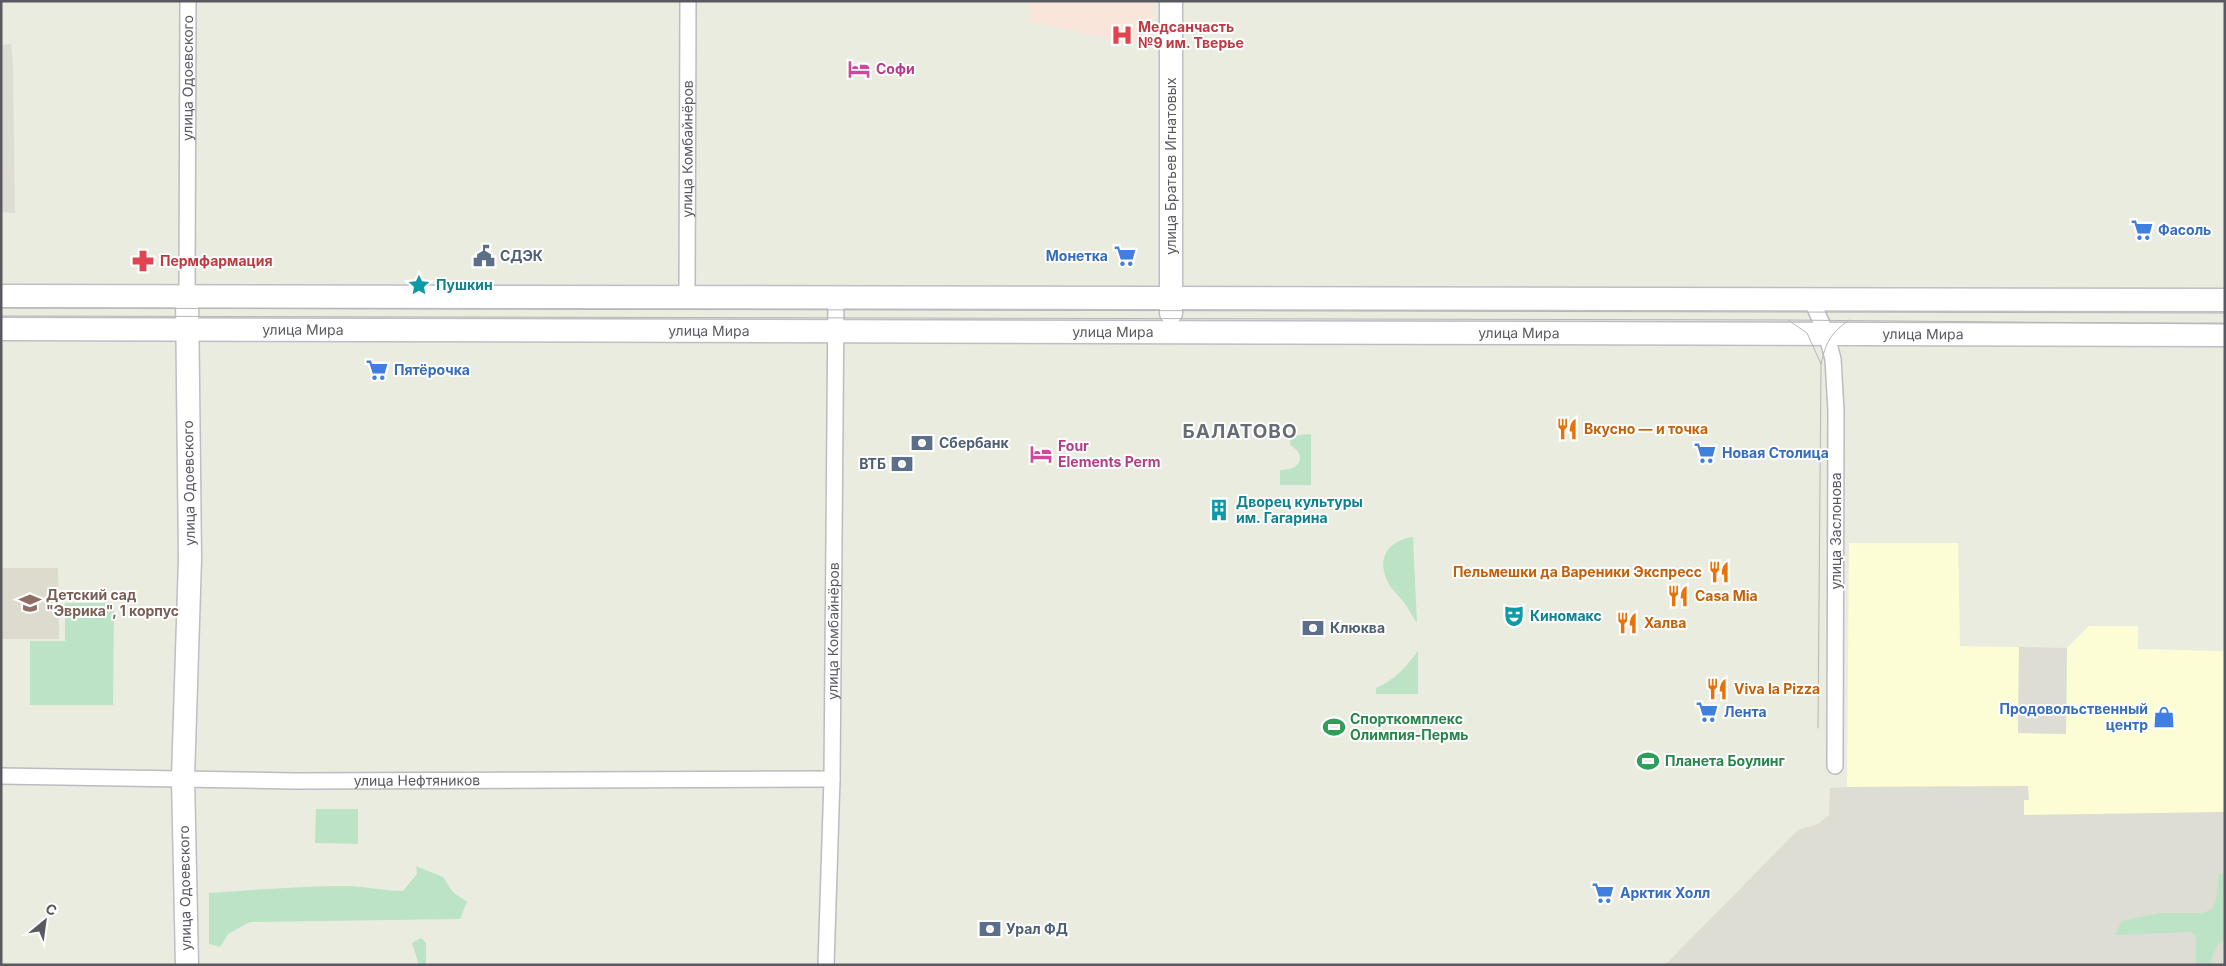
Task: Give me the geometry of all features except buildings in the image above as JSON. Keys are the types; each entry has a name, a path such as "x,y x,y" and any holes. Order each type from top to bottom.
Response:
{"main road":[{"name":"улица Братьев Игнатовых","path":"1171,1 1171,331"},
{"path":"1,296 2225,300"},
{"name":"улица Одоевского","path":"187,296 190,559 183,778 187,965"},
{"name":"улица Мира","path":"1,329 2225,335"}],"street":[{"name":"улица Одоевского","path":"187,296 188,1"},
{"name":"улица Комбайнёров","path":"687,297 688,1"},
{"name":"улица Комбайнёров","path":"826,965 832,779 836,298"},
{"name":"улица Заслонова","path":"1811,300 1826,333 1833,360 1836,412 1835,766"},
{"name":"улица Нефтяников","path":"1,776 295,781 832,779"}],"shaded area":[{"name":"Медсанчасть №9 им. Тверье","path":"1028,1 1153,1 1152,47 1031,22"},
{"path":"11,44 15,213 1,212 1,45"},
{"path":"1291,433 1298,435 1311,434 1311,485 1280,485 1280,470 1293,468 1297,465 1300,458 1296,449 1290,445"},
{"path":"1413,537 1417,623 1389,584 1383,562 1392,545 1398,541"},
{"path":"1849,543 1958,543 1960,646 2019,647 2018,733 2066,734 2067,648 2089,626 2138,626 2138,649 2225,651 2225,812 2024,815 2024,800 2028,800 2028,786 1847,787"},
{"name":"Детский сад \"Эврика\", 1 корпус","path":"1,568 58,568 59,639 1,639"},
{"path":"65,603 114,603 113,705 30,705 30,641 65,641"},
{"path":"2019,647 2067,648 2066,734 2018,733"},
{"path":"1418,651 1418,694 1376,694 1376,688 1400,672"},
{"path":"2028,786 2029,800 2024,800 2024,815 2225,812 2225,965 1665,965 1798,830 1818,824 1829,815 1830,788"},
{"path":"316,809 358,809 358,844 315,843"},
{"path":"416,866 443,877 453,892 467,902 460,919 250,922 228,934 220,947 209,944 209,893 294,887 345,886 403,891 417,874"},
{"path":"2218,874 2225,874 2225,939 2215,950 2211,965 2196,965 2196,936 2190,932 2115,935 2122,921 2159,913 2202,913 2213,909 2217,896"},
{"path":"421,938 426,943 426,965 419,965 412,943"}],"tram line":[{"path":"1,308 2225,313"},
{"path":"1,316 1786,320 2225,324"},
{"path":"1788,320 1807,333 1821,364"},
{"path":"1818,728 1821,364 1830,339 1849,320"}],"place":[{"name":"Медсанчасть №9 им. Тверье","path":"1122,35"},
{"name":"Софи","path":"859,69"},
{"name":"Фасоль","path":"2142,230"},
{"name":"СДЭК","path":"484,256"},
{"name":"Монетка","path":"1125,256"},
{"name":"Пермфармация","path":"143,261"},
{"name":"Пушкин","path":"419,285"},
{"name":"Пятёрочка","path":"377,370"},
{"name":"Вкусно — и точка","path":"1567,429"},
{"name":"Сбербанк","path":"922,443"},
{"name":"Новая Столица","path":"1705,453"},
{"name":"Four Elements Perm","path":"1041,454"},
{"name":"ВТБ","path":"902,464"},
{"name":"Дворец культуры им. Гагарина","path":"1219,510"},
{"name":"Пельмешки да Вареники Экспресс","path":"1719,572"},
{"name":"Casa Mia","path":"1678,596"},
{"name":"Детский сад \"Эврика\", 1 корпус","path":"30,603"},
{"name":"Киномакс","path":"1514,616"},
{"name":"Халва","path":"1627,623"},
{"name":"Клюква","path":"1313,628"},
{"name":"Viva la Pizza","path":"1717,689"},
{"name":"Лента","path":"1707,712"},
{"name":"Продовольственный центр","path":"2164,717"},
{"name":"Спорткомплекс Олимпия-Пермь","path":"1334,727"},
{"name":"Планета Боулинг","path":"1648,761"},
{"name":"Арктик Холл","path":"1603,893"},
{"name":"Урал ФД","path":"990,929"}],"district":[{"name":"БАЛАТОВО","path":"1240,431"}]}
